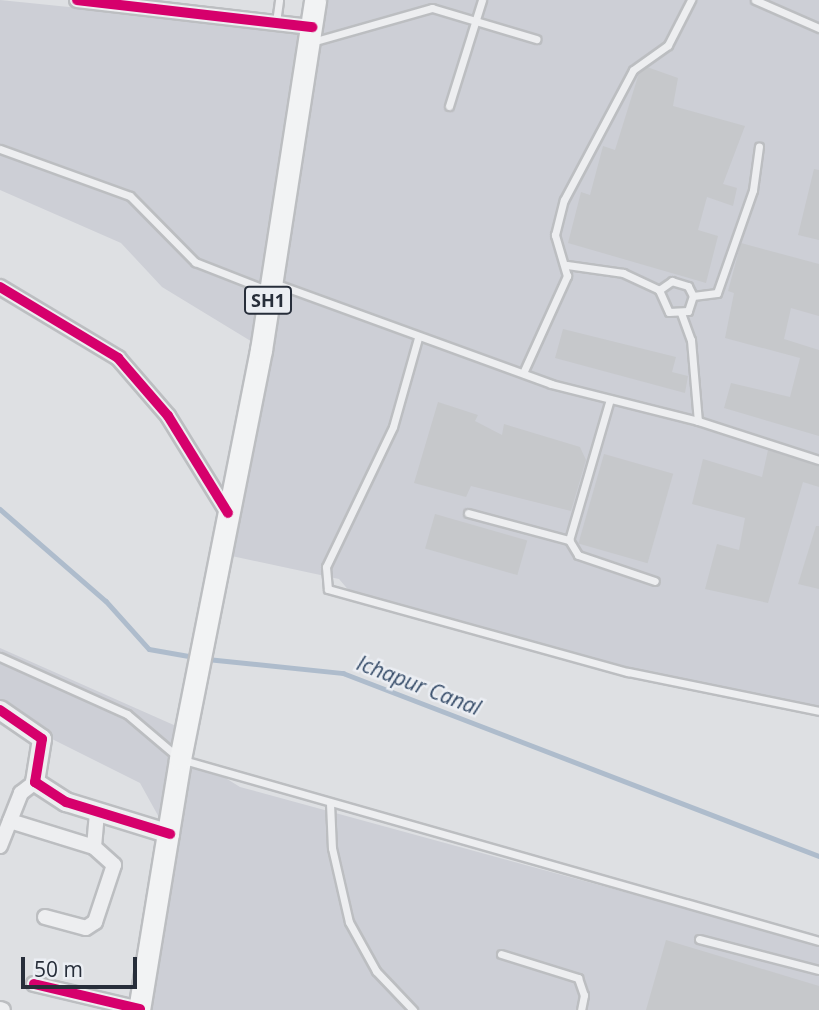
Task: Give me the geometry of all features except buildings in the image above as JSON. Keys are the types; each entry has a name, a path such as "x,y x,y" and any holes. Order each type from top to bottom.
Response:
{"main road":[{"name":"SH1","path":"140,1009 170,835 180,759 270,286 315,0"}],"street":[{"path":"77,0 276,23 310,35"},
{"path":"0,287 118,358 168,416 228,513"},
{"path":"0,710 41,739 35,782 21,793 0,846"},
{"path":"35,782 97,812 170,835"},
{"path":"94,847 97,812"},
{"path":"10,821 94,847 114,865 95,922 86,928 45,917"},
{"path":"34,984 140,1009"}],"lane":[{"path":"276,23 279,0"},
{"path":"449,106 482,0"},
{"path":"523,373 565,284 567,265 555,234 557,220 586,152 633,70 668,45 691,0"},
{"path":"755,0 819,28"},
{"path":"310,35 416,9 476,18 536,39"},
{"path":"681,313 693,296 717,293 753,190 760,146"},
{"path":"0,149 130,196 195,262 523,373 698,421 819,460"},
{"path":"567,265 623,273 659,290 679,282 693,296"},
{"path":"659,290 663,308 681,313"},
{"path":"681,313 691,340 698,421"},
{"path":"418,338 393,427 326,566 328,589 628,672 819,710"},
{"path":"569,540 610,399"},
{"path":"468,513 569,540 578,555 655,581"},
{"path":"0,657 128,714 180,759 819,941"},
{"path":"330,803 332,848 349,922 376,971 412,1010"},
{"path":"699,939 819,970"},
{"path":"501,954 578,978 584,995 581,1010"}],"shaded area":[{"path":"0,0 305,31 254,343 162,287 121,243 0,190"},
{"path":"321,0 819,0 819,709 619,668 351,593 339,579 227,555"},
{"path":"0,648 176,726 161,821 140,783 50,738 0,703"},
{"path":"185,753 240,787 819,945 819,1010 138,1010"}],"waterway":[{"name":"Ichapur Canal","path":"0,509 106,601 149,649 195,657"},
{"name":"Ichapur Canal","path":"207,659 343,673 819,856"}],"cycle path":[{"path":"77,0 312,27"},
{"path":"0,287 118,358 168,416 228,513"},
{"path":"0,710 42,739 35,782 66,802 170,834"},
{"path":"34,984 140,1009"}]}
